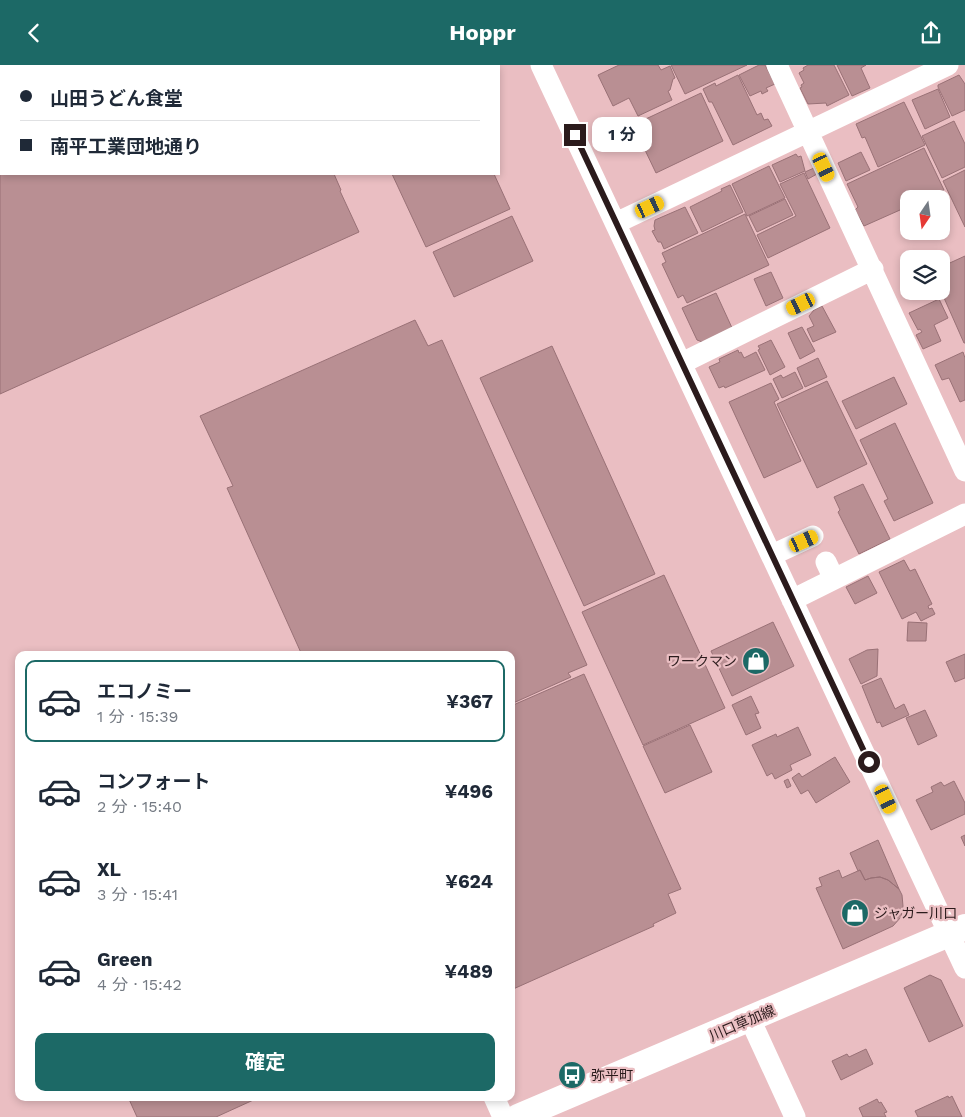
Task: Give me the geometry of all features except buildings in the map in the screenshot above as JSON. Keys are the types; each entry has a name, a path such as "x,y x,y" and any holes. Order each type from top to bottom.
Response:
{"main road":[{"name":"川口草加線","path":"518,1117 957,931"}],"street":[{"path":"541,65 792,600 957,931 965,968"},
{"path":"777,65 873,269 901,343 965,471"},
{"path":"616,223 948,65"},
{"path":"682,363 745,324 873,269"},
{"path":"792,600 830,570 965,514"},
{"path":"772,555 813,536"},
{"path":"750,1019 795,1117"},
{"path":"496,1101 503,1117"}],"place":[{"name":"ワークマン","path":"756,661"},
{"name":"ジャガー川口","path":"855,913"},
{"name":"弥平町","path":"572,1075"}],"route":[{"path":"575,135 869,762"}]}
